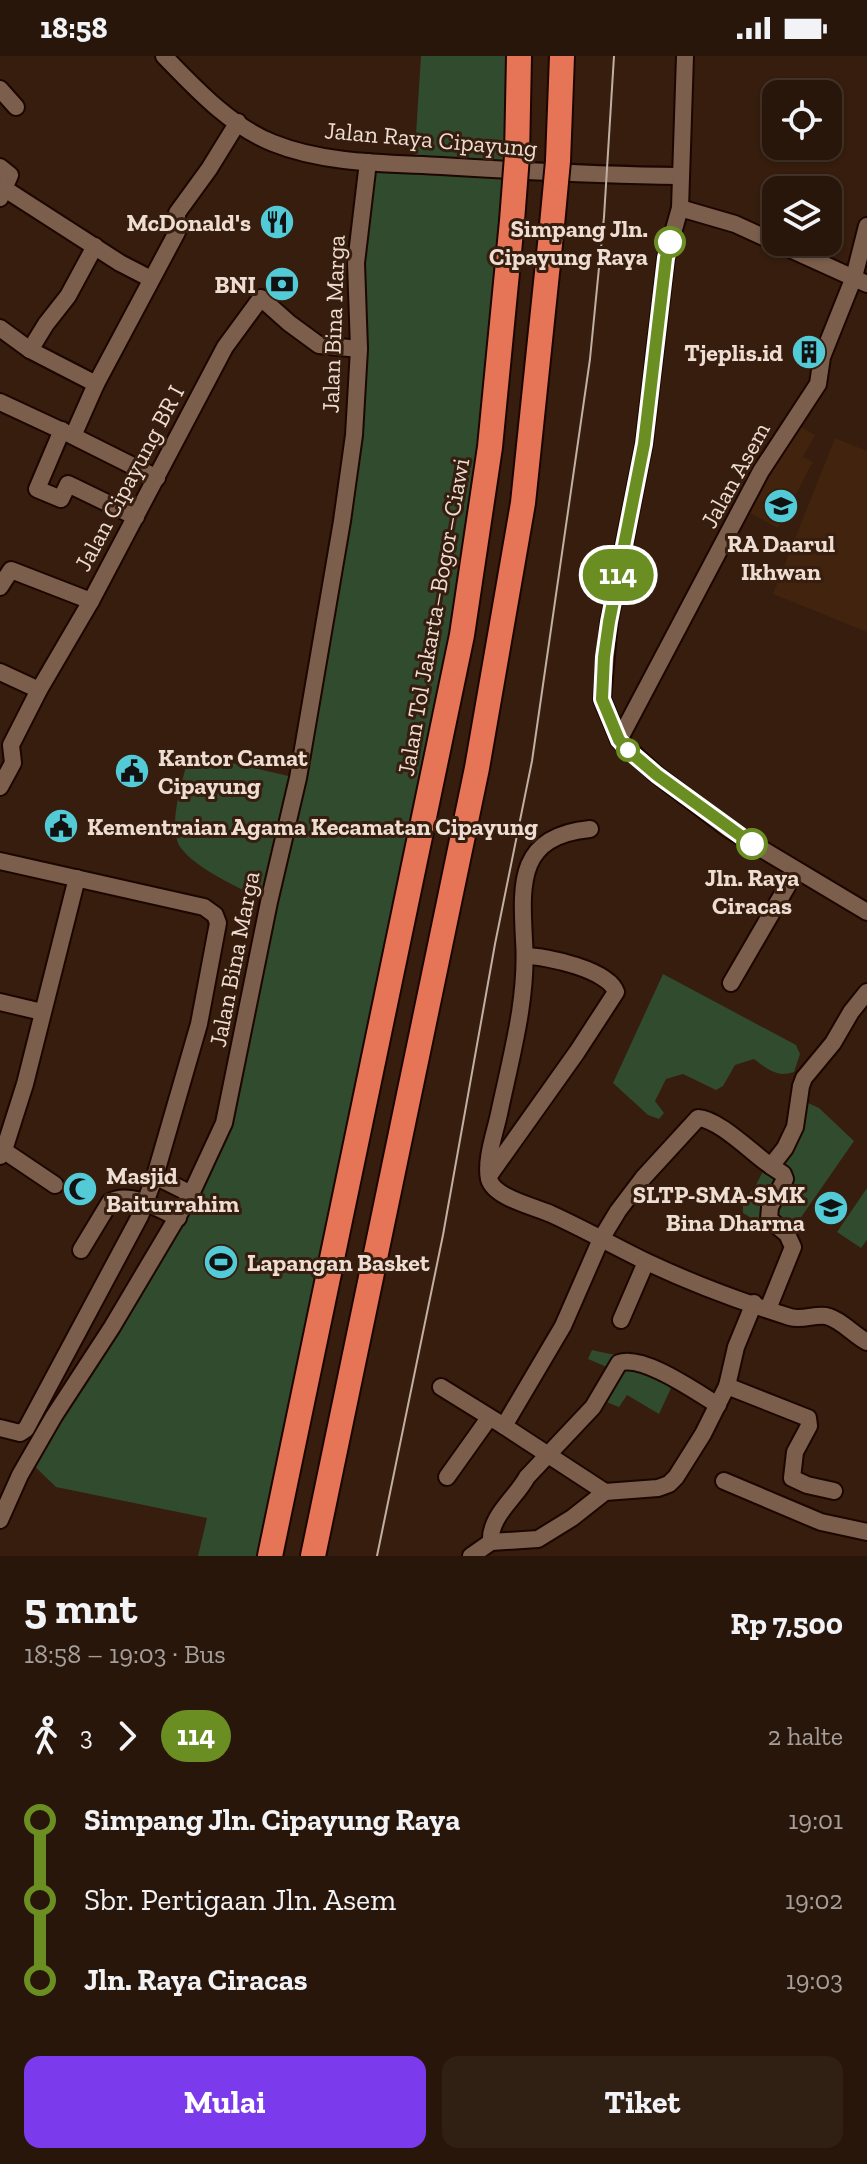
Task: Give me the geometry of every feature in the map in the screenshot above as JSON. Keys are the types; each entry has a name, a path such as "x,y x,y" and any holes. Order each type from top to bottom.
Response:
{"highway":[{"name":"Jalan Tol Jakarta–Bogor–Ciawi","path":"270,1556 462,635 490,447 517,156 519,56"},
{"path":"313,1556 477,768 523,503 558,161 562,56"},
{"path":"321,1556 324,1503"}],"street":[{"name":"Jalan Raya Cipayung","path":"164,56 190,83 238,122 273,144 315,155 368,162 585,175 679,176"},
{"path":"685,56 680,208 666,258 644,444 604,657 602,699 619,740 657,775 730,830 867,912"},
{"path":"0,89 16,107"},
{"path":"136,517 68,484 61,499 37,489 179,227 177,213 238,122"},
{"name":"Jalan Bina Marga","path":"0,1520 20,1475 54,1416 178,1218 224,1123 298,778 342,521 354,435 359,349 356,263 368,162"},
{"path":"0,167 10,175 2,194 151,279"},
{"path":"680,208 735,224 860,281"},
{"name":"Jalan Asem","path":"619,740 761,471 814,393 822,357 860,281 867,226"},
{"path":"30,350 68,296 95,246"},
{"name":"Jalan Cipayung BR I","path":"0,787 13,763 11,745 39,690 91,601 225,347 261,298 319,345 359,349"},
{"path":"0,328 30,350 96,384"},
{"path":"0,402 157,478"},
{"path":"0,587 11,570 91,601"},
{"path":"0,672 39,690"},
{"path":"590,829 560,834 547,840 531,861 522,894 525,956 519,1021 490,1154 491,1184 501,1193 700,1285 794,1319 825,1316 867,1342"},
{"path":"0,861 204,907 215,915 218,923 199,1024 165,1150 145,1202 26,1429 20,1433 0,1428"},
{"path":"731,983 796,871"},
{"path":"55,1185 1,1152 25,1084 77,878"},
{"path":"489,1176 616,992 613,985 560,959 525,956"},
{"path":"771,1166 785,1148 795,1127 804,1078 833,1043 867,992"},
{"path":"0,1002 42,1012"},
{"path":"447,1477 496,1422 563,1326 601,1239 627,1198 698,1118 705,1118 717,1125 783,1174 785,1179 767,1213 769,1219 787,1234 793,1247 736,1347 727,1386 676,1477 658,1488 605,1492 538,1539 491,1542 471,1556"},
{"path":"155,1176 191,1194"},
{"path":"81,1250 112,1200 145,1202 178,1218"},
{"path":"621,1320 646,1262"},
{"path":"491,1542 490,1531 508,1501 593,1407 619,1363 626,1360 647,1365 718,1405"},
{"path":"727,1386 808,1418 809,1426 795,1452 792,1478 834,1491"},
{"path":"441,1387 605,1492"},
{"path":"724,1481 821,1522 867,1532"}],"shaded area":[{"path":"796,424 815,435 803,457 813,462 778,528 748,512"},
{"path":"835,438 867,451 867,632 773,594"}],"green space":[{"path":"421,56 520,56 490,447 270,1556 198,1556 207,1518 56,1487 29,1461 224,1123 268,902 216,876 181,849 175,830 176,807 189,753 297,778 342,521 368,162 414,165"},
{"path":"663,974 796,1045 800,1054 794,1072 777,1073 754,1059 735,1065 723,1086 716,1090 683,1074 666,1079 655,1101 664,1113 659,1119 648,1115 613,1083"},
{"path":"806,1102 819,1108 854,1141 786,1239 743,1213 743,1202 756,1185 793,1112"},
{"path":"867,1188 867,1240 861,1248 837,1232"},
{"path":"592,1350 637,1360 657,1370 671,1388 659,1414 627,1395 619,1407 604,1401 609,1368 588,1359"}],"tram line":[{"path":"377,1556 443,1235 495,944 532,761 590,359 604,217 614,56"}],"bus line":[{"name":"114","path":"670,242 644,444 609,622 602,699 619,740 629,751 752,844"}],"place":[{"name":"McDonald's","path":"277,222"},
{"name":"Simpang Jln. Cipayung Raya","path":"670,242"},
{"name":"BNI","path":"282,284"},
{"name":"Tjeplis.id","path":"809,352"},
{"name":"RA Daarul Ikhwan","path":"781,506"},
{"name":"Kantor Camat Cipayung","path":"132,771"},
{"name":"Kementraian Agama Kecamatan Cipayung","path":"61,826"},
{"name":"Jln. Raya Ciracas","path":"752,844"},
{"name":"Masjid Baiturrahim","path":"80,1189"},
{"name":"SLTP-SMA-SMK Bina Dharma","path":"831,1208"},
{"name":"Lapangan Basket","path":"221,1262"}]}
